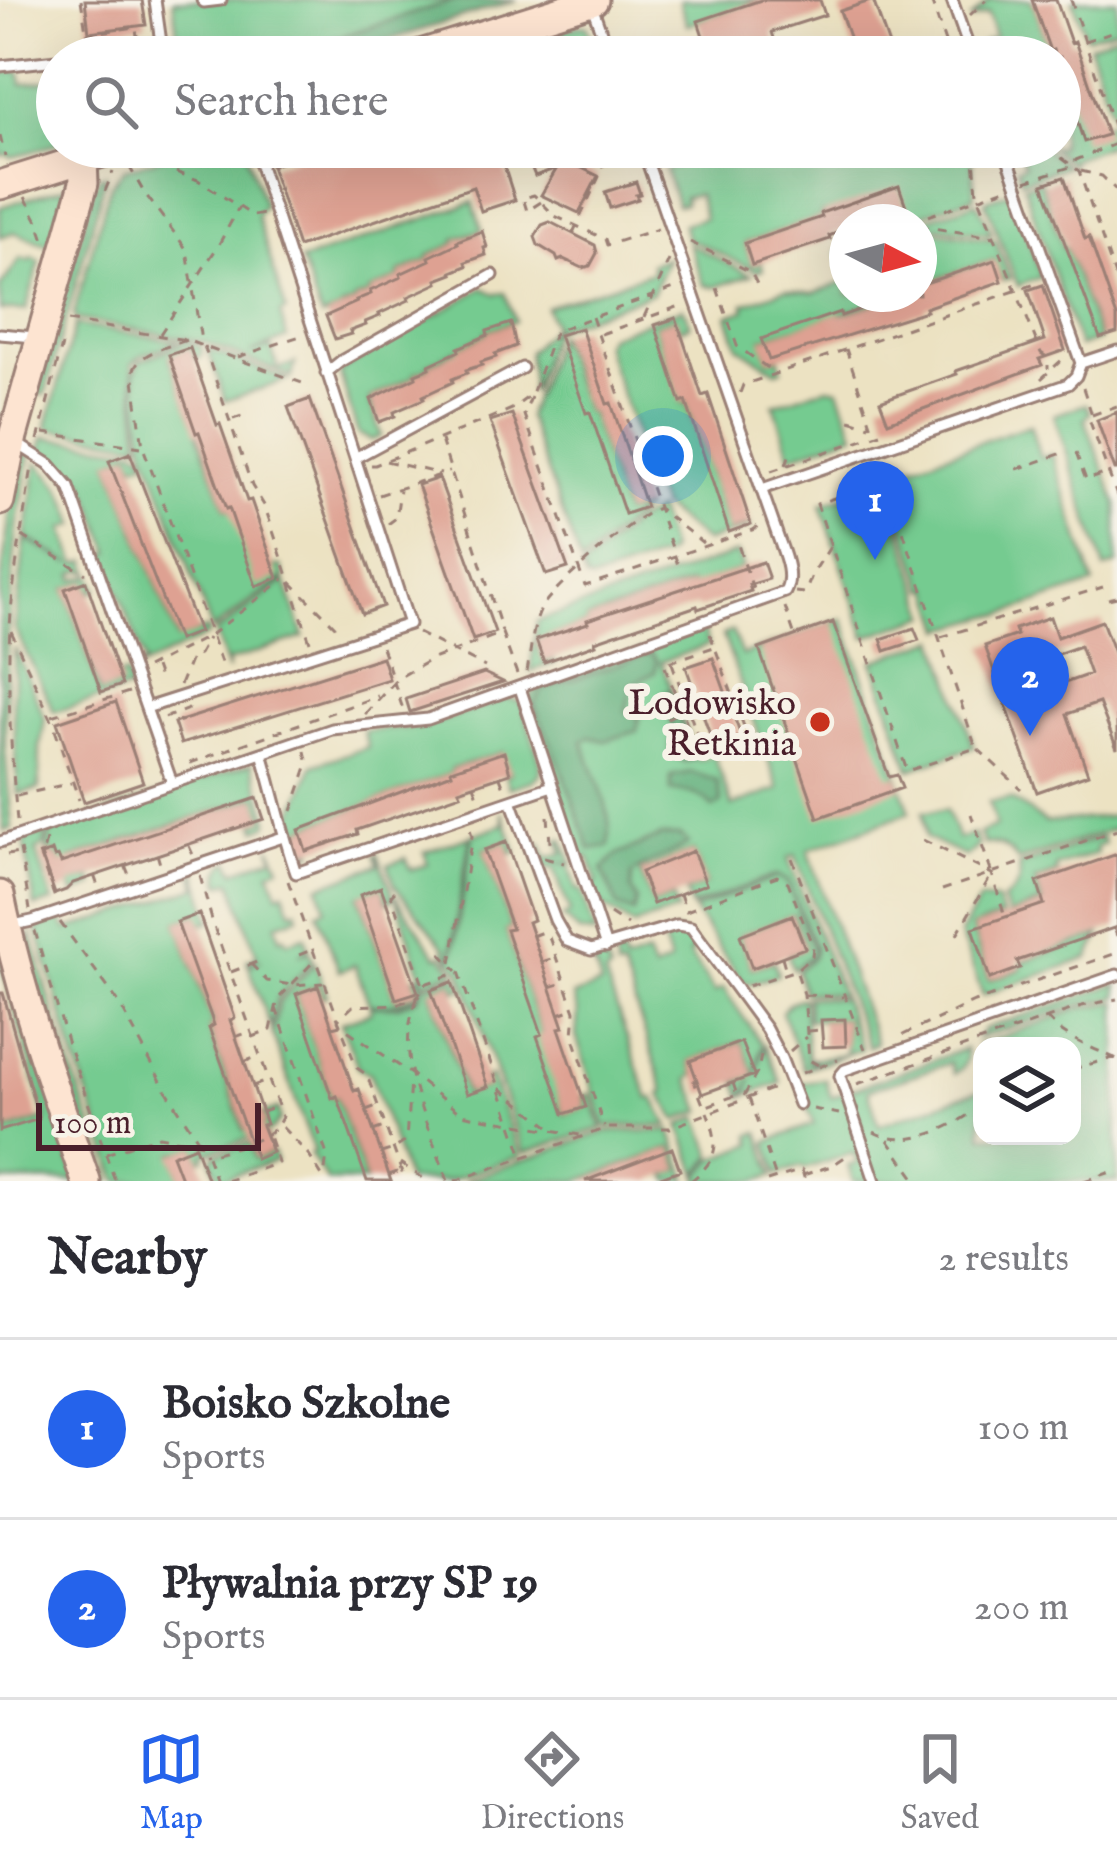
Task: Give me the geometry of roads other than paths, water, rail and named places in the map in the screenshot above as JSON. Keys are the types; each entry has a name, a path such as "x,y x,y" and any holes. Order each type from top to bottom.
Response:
{"street":[{"path":"495,36 592,1"},
{"path":"10,179 50,168"},
{"path":"0,501 23,447 51,340 83,168"},
{"path":"0,896 19,924 32,1025 86,1181"}],"lane":[{"path":"155,0 160,36"},
{"path":"202,0 221,0"},
{"path":"952,0 964,36"},
{"path":"592,1 603,36"},
{"path":"0,66 36,62"},
{"path":"146,708 409,624 261,168"},
{"path":"0,842 332,729 428,719 783,593 790,586 762,489 649,168"},
{"path":"762,489 1068,384 1076,376 1081,363 1012,168"},
{"path":"326,373 493,275"},
{"path":"0,334 51,340"},
{"path":"1081,363 1117,351"},
{"path":"355,458 522,368"},
{"path":"23,447 54,469 69,487 172,783"},
{"path":"520,685 606,947"},
{"path":"262,753 277,802 278,838 296,873 466,815 508,795 552,786"},
{"path":"508,795 562,935 574,946 591,950 685,924 691,927 766,1029 800,1104"},
{"path":"19,924 56,906 278,838"},
{"path":"874,1181 840,1076 845,1070 1117,975"}],"place":[{"name":"Boisko Szkolne","path":"875,560"},
{"name":"Lodowisko Retkinia","path":"820,722"},
{"name":"Pływalnia przy SP 19","path":"1030,736"}]}
